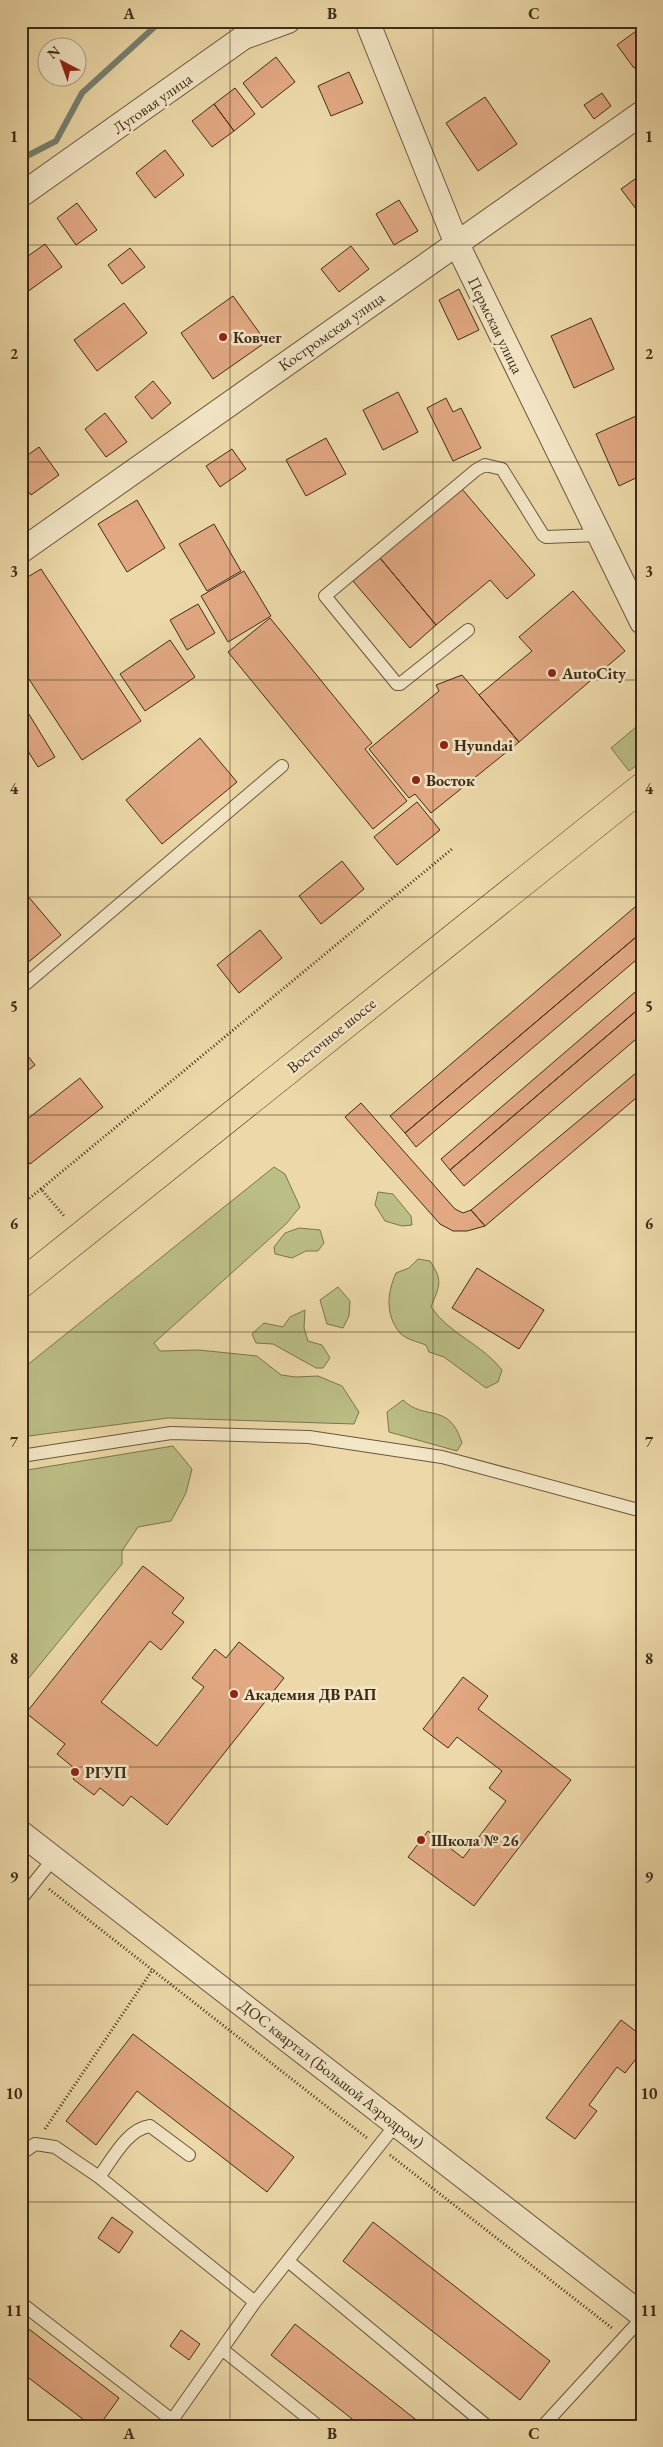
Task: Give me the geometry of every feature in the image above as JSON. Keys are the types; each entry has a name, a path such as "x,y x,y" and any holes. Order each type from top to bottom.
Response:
{"main road":[{"name":"Восточное шоссе","path":"21,1284 642,787"}],"street":[{"name":"Луговая улица","path":"21,195 244,37 288,21"},
{"name":"Пермская улица","path":"368,21 456,242 642,622"},
{"name":"Костромская улица","path":"21,551 456,242 642,113"},
{"name":"ДОС квартал (Большой Аэродром)","path":"21,1833 397,2122 642,2316"}],"lane":[{"path":"468,630 400,684 397,684 325,596 476,470 485,465 502,469 540,532 546,537 598,535"},
{"path":"21,988 282,766"},
{"path":"21,1456 171,1433 309,1436 442,1457 642,1511"},
{"path":"21,1898 54,1858"},
{"path":"21,2303 170,2423 256,2302 397,2122"},
{"path":"99,2177 131,2135 140,2127 150,2126 189,2155"},
{"path":"21,2154 35,2144 55,2147 99,2177 256,2302"},
{"path":"288,2260 487,2426"},
{"path":"543,2426 642,2316"},
{"path":"223,2350 318,2426"}],"path":[{"path":"21,1205 452,849"},
{"path":"41,1189 64,1216"},
{"path":"37,1879 642,2352"},
{"path":"35,2144 168,1947"}],"green space":[{"path":"642,722 642,761 629,771 611,748"},
{"path":"274,1167 285,1174 300,1207 286,1224 154,1343 160,1351 199,1350 257,1356 281,1375 296,1377 318,1376 342,1386 359,1412 354,1424 168,1418 21,1437 21,1370"},
{"path":"378,1192 393,1194 411,1216 412,1225 402,1226 385,1221 375,1205"},
{"path":"299,1228 320,1230 324,1243 318,1251 306,1251 292,1258 275,1254 274,1247 285,1233"},
{"path":"418,1259 430,1261 439,1279 438,1289 431,1307 447,1325 494,1361 502,1370 498,1382 486,1388 444,1357 429,1352 426,1345 402,1335 395,1326 389,1304 393,1281 396,1273 409,1268"},
{"path":"338,1287 350,1301 349,1316 343,1328 327,1324 320,1300"},
{"path":"305,1310 304,1328 308,1341 322,1345 330,1358 323,1368 316,1368 273,1344 256,1343 252,1334 264,1323 283,1327 290,1317"},
{"path":"403,1400 420,1410 444,1417 451,1422 457,1430 462,1443 457,1451 389,1432 387,1412"},
{"path":"173,1446 192,1469 186,1493 171,1521 138,1527 122,1551 122,1564 28,1679 21,1681 21,1528 28,1524 28,1502 21,1491 21,1471"}],"building":[{"path":"640,28 642,31 642,62 634,68 617,45"},
{"path":"276,57 295,82 262,108 243,83"},
{"path":"349,72 363,103 331,116 318,86"},
{"path":"235,88 255,114 234,131 214,104"},
{"path":"602,93 611,106 594,119 584,105"},
{"path":"485,97 517,144 478,171 446,123"},
{"path":"214,104 234,131 212,147 192,121"},
{"path":"165,150 184,175 155,198 136,173"},
{"path":"642,174 642,217 621,189"},
{"path":"399,200 418,231 394,245 376,214"},
{"path":"77,203 97,230 76,245 57,218"},
{"path":"45,244 62,267 27,292 21,284 21,261"},
{"path":"351,246 369,269 339,292 321,269"},
{"path":"130,248 145,267 122,284 108,265"},
{"path":"459,289 479,330 458,340 439,300"},
{"name":"Ковчег","path":"233,296 266,342 213,379 181,333"},
{"path":"124,303 147,333 97,371 74,340"},
{"path":"591,318 614,369 574,388 551,336"},
{"path":"153,381 171,403 152,419 135,397"},
{"path":"398,392 418,432 383,450 363,410"},
{"path":"446,398 453,412 461,408 481,448 453,461 427,408"},
{"path":"105,413 127,442 106,457 85,429"},
{"path":"636,416 642,429 642,475 619,486 596,434"},
{"path":"326,438 346,474 306,496 286,460"},
{"path":"39,447 59,475 31,495 21,482 21,460"},
{"path":"232,449 246,469 220,487 206,466"},
{"path":"462,489 535,575 507,599 490,580 436,625 380,558"},
{"path":"137,500 165,548 127,572 98,524"},
{"path":"214,524 241,571 207,591 179,544"},
{"path":"380,558 436,625 410,648 353,581"},
{"path":"41,569 141,721 82,760 21,667 21,581"},
{"path":"244,571 271,616 228,642 201,596"},
{"name":"AutoCity","path":"573,591 625,651 519,742 479,695 532,651 519,637"},
{"path":"198,604 215,633 187,650 170,620"},
{"path":"270,618 372,743 365,749 407,801 373,829 228,652"},
{"path":"170,640 195,677 145,711 120,674"},
{"name":"Hyundai","path":"462,675 519,742 431,813 415,794 409,798 369,749 439,691 436,685"},
{"path":"21,701 55,757 38,767 21,740"},
{"path":"200,738 237,782 162,844 126,800"},
{"path":"417,802 440,830 397,865 374,837"},
{"path":"342,861 364,889 321,924 299,896"},
{"path":"21,888 61,935 25,965 21,961"},
{"path":"642,901 642,932 405,1133 390,1116"},
{"path":"260,930 282,958 239,993 217,965"},
{"path":"642,932 642,955 416,1147 405,1133"},
{"path":"642,986 642,1006 450,1170 441,1159"},
{"path":"642,1006 642,1034 464,1186 450,1170"},
{"path":"21,1047 35,1065 21,1076"},
{"path":"642,1068 642,1093 485,1226 471,1210"},
{"path":"80,1078 103,1107 30,1164 21,1153 21,1124"},
{"path":"361,1103 455,1209 463,1213 471,1210 485,1226 467,1231 453,1231 440,1224 345,1117"},
{"path":"477,1268 544,1310 519,1349 452,1308"},
{"name":"Академия ДВ РАП","path":"143,1566 184,1598 172,1613 184,1622 161,1650 150,1641 101,1702 157,1746 204,1687 192,1678 215,1649 226,1658 239,1642 284,1678 167,1825 131,1796 123,1806 100,1788 94,1795 73,1779 79,1772 57,1754 65,1744 26,1713"},
{"path":"463,1677 488,1696 478,1709 571,1780 474,1906 408,1857 428,1831 463,1858 506,1801 489,1788 502,1771 457,1737 448,1748 423,1729"},
{"path":"621,2020 642,2036 642,2051 625,2073 617,2067 589,2105 597,2111 575,2139 546,2118"},
{"path":"133,2034 294,2157 267,2192 137,2091 96,2145 66,2121"},
{"path":"112,2217 133,2232 119,2253 98,2238"},
{"path":"373,2222 550,2361 520,2400 343,2261"},
{"path":"21,2323 119,2398 99,2426 92,2426 21,2372"},
{"path":"295,2324 424,2426 361,2426 271,2355"},
{"path":"181,2330 200,2344 189,2360 170,2346"}],"waterway":[{"path":"21,159 56,141 82,93 161,21"}],"place":[{"name":"Ковчег","path":"223,337"},
{"name":"AutoCity","path":"552,673"},
{"name":"Hyundai","path":"444,745"},
{"name":"Восток","path":"416,780"},
{"name":"Академия ДВ РАП","path":"234,1694"},
{"name":"РГУП","path":"75,1772"},
{"name":"Школа № 26","path":"421,1840"}]}
